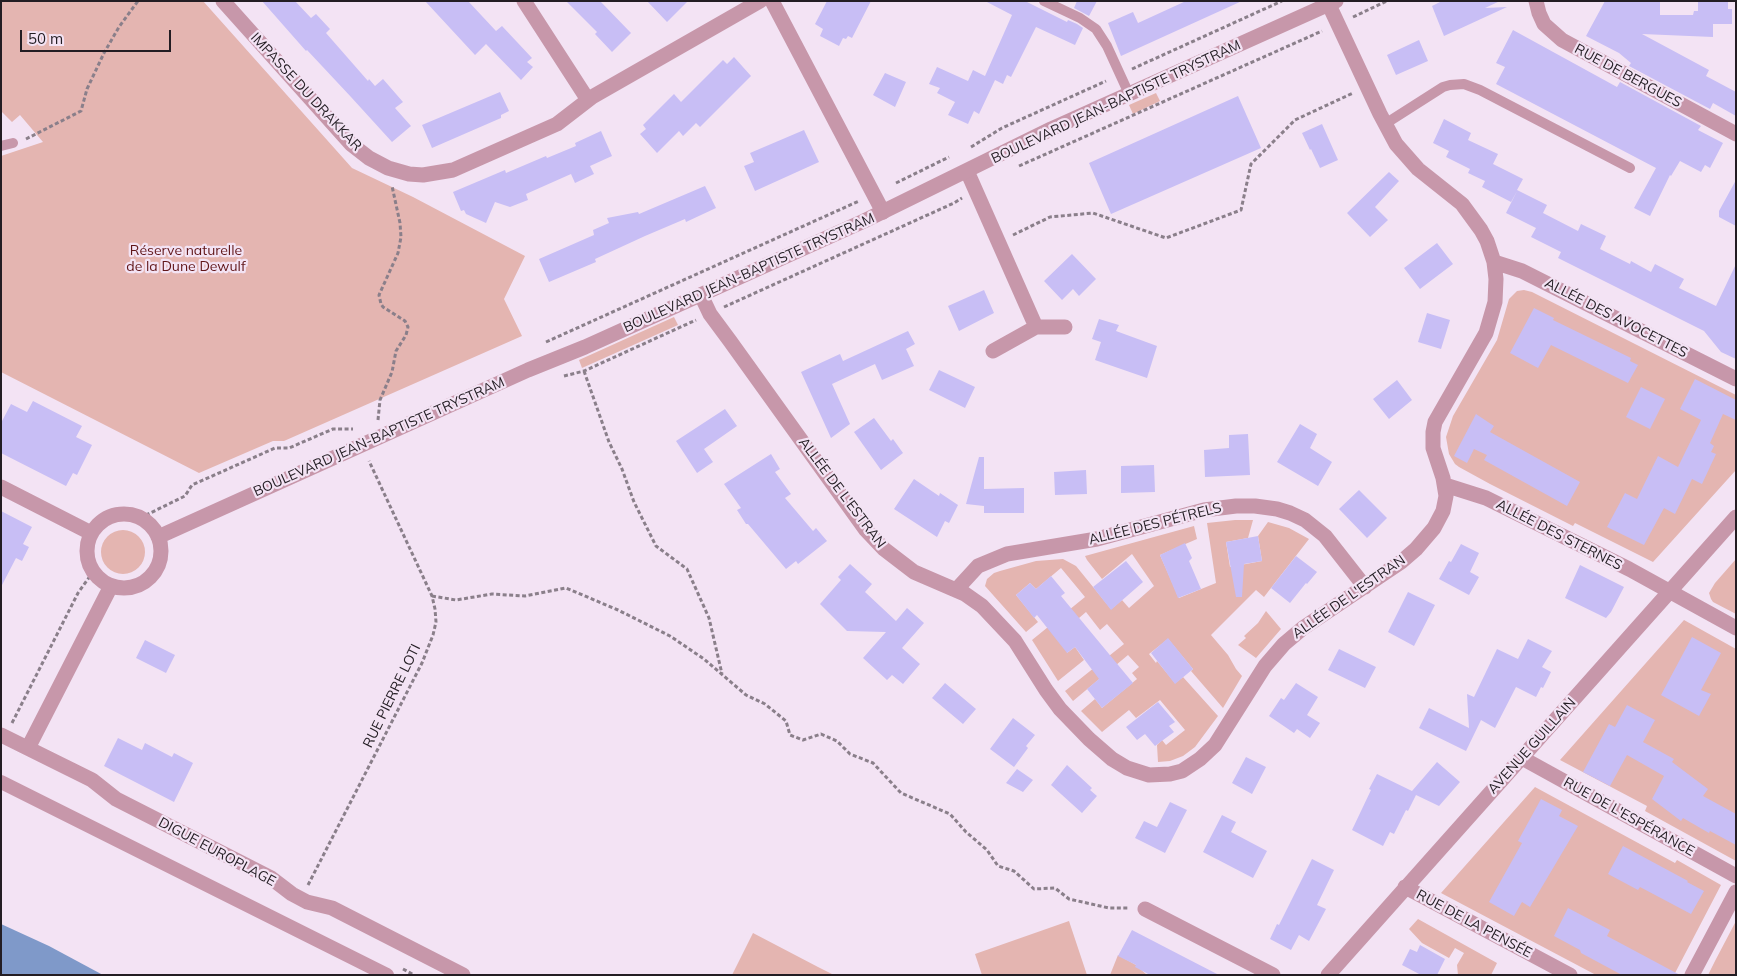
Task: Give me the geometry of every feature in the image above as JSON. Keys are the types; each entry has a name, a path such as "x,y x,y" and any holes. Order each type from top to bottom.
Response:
{"street":[{"name":"IMPASSE DU DRAKKAR","path":"223,1 351,144 369,158 388,168 409,174 423,175 453,170 551,127 588,100 760,1"},
{"path":"524,1 588,100"},
{"path":"772,1 883,212"},
{"name":"RUE DE BERGUES","path":"1536,1 1544,24 1562,40 1736,134"},
{"name":"ALLÉE DE L'ESTRAN","path":"701,295 710,314 865,529 884,549 906,567 977,601 1006,630 1050,695 1071,721 1112,759 1127,768 1143,774 1157,776 1182,771 1206,754 1219,739 1265,666 1284,644 1302,628 1406,558 1430,533 1443,511 1446,501 1445,484 1432,442 1434,427 1440,410 1481,343 1490,323 1496,290 1494,262 1487,241 1469,212 1448,191 1410,161 1396,144 1367,86 1333,3"},
{"name":"BOULEVARD JEAN-BAPTISTE TRYSTRAM","path":"158,537 378,436 528,370 585,348 883,212 1051,129 1333,3"},
{"path":"967,171 1036,327"},
{"name":"ALLÉE DES AVOCETTES","path":"1494,262 1522,271 1736,379"},
{"path":"993,351 1036,327 1065,327"},
{"name":"ALLÉE DES STERNES","path":"1445,484 1486,498 1629,569 1736,628"},
{"path":"1,487 91,533"},
{"name":"ALLÉE DES PÉTRELS","path":"956,590 978,566 1007,554 1097,539 1204,510 1236,506 1270,508 1290,513 1305,520 1325,536 1365,587"},
{"path":"128,514 140,518 152,527 161,545 158,566 144,582 132,587 119,588 111,586 93,572 89,565 86,552 91,533 99,524 113,516 128,514"},
{"name":"AVENUE GUILLAIN","path":"1328,975 1736,517"},
{"path":"28,748 111,586"},
{"name":"DIGUE EUROPLAGE","path":"3,736 92,780 116,799 271,878 288,892 301,899 312,904 332,908 463,975"},
{"name":"RUE DE L'ESPÉRANCE","path":"1522,758 1736,876"},
{"path":"1,782 387,975"},
{"name":"RUE DE LA PENSÉE","path":"1406,887 1570,975"},
{"path":"1692,975 1736,892"},
{"path":"1145,909 1272,975"}],"lane":[{"path":"1044,1 1080,18 1096,29 1105,42 1129,94"},
{"path":"1385,124 1442,87 1450,84 1464,84 1480,90 1630,168"},
{"path":"1,146 13,142"}],"path":[{"path":"13,142 29,138 81,111 87,89 104,53 119,27 138,1"},
{"path":"968,148 1002,128 1282,1"},
{"path":"999,242 1050,217 1093,213 1166,238 1241,210 1251,164 1294,120 1367,86"},
{"path":"542,343 874,194 951,156"},
{"path":"378,436 380,400 392,372 396,350 408,331 405,321 383,307 379,295 398,252 401,237 400,223 388,168"},
{"path":"584,371 608,442 622,470 634,502 656,546 687,569 709,618 722,674"},
{"path":"370,421 388,413"},
{"path":"140,518 185,496 192,485 275,448 289,448 333,428 353,429 362,425"},
{"name":"RUE PIERRE LOTI","path":"301,899 422,663 436,622 432,596 362,444"},
{"path":"3,736 78,593 93,572"},
{"path":"432,596 456,600 492,594 525,596 566,588 618,610 670,636 704,659 746,695 765,704 786,721 790,735 803,740 821,734 837,741 850,754 873,763 886,775 900,793 950,814 966,832 987,850 998,866 1014,871 1034,889 1055,888 1069,899 1109,908 1145,909"}],"green space":[{"name":"Réserve naturelle de la Dune Dewulf","path":"1,1 203,1 352,168 413,197 525,256 504,299 522,336 284,441 273,441 199,473 1,372 1,156 43,142 20,115 12,122 1,111"},
{"path":"1156,93 1160,101 1133,114 1129,105"},
{"path":"1517,291 1532,292 1736,395 1736,470 1653,562 1575,523 1573,526 1490,484 1459,467 1449,454 1446,437 1453,416 1497,340 1509,299"},
{"path":"674,317 678,325 582,368 579,360"},
{"path":"1253,520 1248,538 1226,542 1230,567 1262,561 1258,536 1268,522 1289,528 1309,539 1264,597 1256,590 1211,635 1242,676 1223,708 1191,671 1193,669 1168,639 1149,654 1175,683 1183,677 1218,716 1195,747 1183,756 1170,761 1158,762 1157,745 1162,740 1166,745 1185,730 1160,700 1136,718 1129,710 1102,732 1081,711 1095,699 1102,708 1137,679 1132,673 1139,667 1128,655 1073,701 1065,691 1124,644 1107,624 1100,630 1086,612 1079,618 1067,653 1075,647 1084,660 1058,681 1032,640 1085,597 1061,568 1036,589 1030,583 1016,595 1038,622 1026,632 985,586 987,579 994,573 1036,561 1063,559 1076,566 1111,609 1122,600 1129,608 1154,586 1132,554 1102,579 1085,556 1194,526 1197,539 1160,555 1179,598 1216,583 1207,523"},
{"path":"123,530 135,534 141,540 145,552 141,564 135,570 123,574 111,570 105,564 101,552 105,540 111,534"},
{"path":"1736,559 1736,614 1713,602 1709,593 1715,583"},
{"path":"1266,611 1281,629 1256,658 1238,645 1246,638 1244,636 1258,623"},
{"path":"1684,620 1736,649 1736,861 1645,811 1647,806 1560,760"},
{"path":"1535,787 1675,863 1677,860 1721,885 1674,975 1596,975 1441,893"},
{"path":"1418,919 1497,963 1491,975 1458,975 1457,965 1464,953 1455,948 1449,958 1422,943 1409,929"},
{"path":"1069,921 1087,975 982,975 975,954"},
{"path":"1736,921 1736,975 1708,975 1715,961"},
{"path":"753,933 818,967 834,975 732,975"},
{"path":"1118,955 1136,965 1147,975 1110,975"}],"water":[{"path":"1,924 49,946 103,975 1,975"}],"building":[{"path":"262,1 295,1 311,18 316,14 330,29 326,33 368,81 369,79 375,86 383,79 403,102 395,108 411,126 392,142 306,51"},
{"path":"425,1 468,1 496,31 502,26 532,58 527,62 533,67 521,80 486,44 475,55"},
{"path":"566,1 600,1 631,33 612,52 595,34 597,32"},
{"path":"647,1 688,1 667,22"},
{"path":"827,1 871,1 852,38 848,36 846,39 843,38 839,46 820,36 823,29 815,24"},
{"path":"985,1 1025,1 1083,28 1075,45 1036,27 1011,77 1007,75 1003,84 995,80 979,114 974,111 968,124 948,115 955,102 937,93 940,88 929,84 937,67 968,81 973,70 985,76 1012,15"},
{"path":"1077,1 1097,1 1089,16 1074,8"},
{"path":"1186,1 1242,1 1121,56 1108,23 1133,12 1138,23"},
{"path":"1442,1 1500,1 1485,8 1507,7 1444,36 1432,6"},
{"path":"1605,1 1660,1 1660,15 1693,15 1694,11 1698,11 1698,1 1728,1 1728,9 1732,9 1732,24 1713,24 1713,37 1642,34 1709,70 1706,76 1736,92 1736,116 1713,103 1710,109 1629,66 1631,63 1619,53 1586,36"},
{"path":"1513,30 1617,87 1620,82 1701,126 1698,130 1723,143 1710,168 1705,165 1701,172 1680,161 1670,175 1650,216 1634,208 1656,168 1496,84 1505,67 1496,63"},
{"path":"1419,40 1428,61 1396,75 1387,55"},
{"path":"734,57 751,76 700,127 696,123 683,136 679,131 657,153 640,134 646,129 643,125 674,94 681,102 723,60 727,64"},
{"path":"885,73 906,82 895,107 873,95"},
{"path":"500,92 509,111 501,115 501,118 432,148 422,125"},
{"path":"1238,96 1261,148 1111,214 1089,163"},
{"path":"1444,119 1471,133 1468,140 1498,154 1493,164 1523,179 1517,190 1547,205 1543,213 1578,231 1581,224 1606,236 1600,249 1630,264 1631,261 1651,272 1655,264 1684,279 1679,288 1716,306 1736,264 1736,359 1721,352 1704,331 1558,258 1561,252 1531,237 1536,228 1506,213 1517,191 1511,202 1482,187 1485,181 1468,173 1470,169 1446,157 1449,151 1433,143"},
{"path":"1322,124 1338,160 1320,168 1302,133"},
{"path":"804,130 819,162 755,191 744,166 754,162 750,153"},
{"path":"601,131 612,156 590,166 594,174 575,183 571,174 526,194 528,200 510,207 495,202 486,223 466,214 464,210 461,211 453,192 505,170 506,173 546,156 547,158 576,146 575,143"},
{"path":"1389,172 1399,181 1375,207 1388,220 1370,237 1347,213"},
{"path":"1736,180 1736,226 1719,217 1719,211"},
{"path":"705,186 716,208 686,222 685,219 645,236 595,259 596,262 549,282 539,259 594,235 593,230 609,223 607,218 638,212 639,214"},
{"path":"1437,243 1453,264 1420,289 1404,268"},
{"path":"1072,254 1096,279 1079,296 1073,289 1062,300 1044,281"},
{"path":"984,290 994,313 959,331 948,306"},
{"path":"1534,308 1554,318 1553,320 1631,358 1630,361 1638,365 1628,383 1551,345 1538,368 1510,353"},
{"path":"1427,313 1450,320 1441,349 1418,342"},
{"path":"1099,319 1119,325 1116,331 1157,346 1147,378 1095,360 1101,342 1092,339"},
{"path":"908,331 915,344 906,349 914,366 882,380 875,364 832,384 850,424 831,438 801,372 840,354 843,361"},
{"path":"939,370 975,387 965,408 929,390"},
{"path":"1695,379 1736,400 1736,420 1723,414 1710,443 1714,446 1711,452 1716,454 1702,484 1692,479 1675,514 1664,508 1644,545 1607,527 1625,493 1637,499 1658,456 1678,467 1701,420 1680,409"},
{"path":"1397,380 1412,400 1389,419 1373,399"},
{"path":"1641,387 1665,399 1650,429 1626,417"},
{"path":"33,401 82,426 76,437 92,445 77,475 73,473 66,486 1,453 1,423 11,404 27,412"},
{"path":"725,409 737,426 704,449 713,462 697,473 676,441"},
{"path":"1476,414 1494,426 1490,432 1580,482 1567,506 1484,460 1487,455 1474,449 1467,463 1454,456"},
{"path":"874,418 891,441 893,439 903,453 881,470 854,432"},
{"path":"1300,424 1317,434 1310,448 1332,462 1318,486 1277,462"},
{"path":"1248,434 1250,475 1205,477 1204,450 1229,448 1229,435"},
{"path":"771,454 780,469 775,472 791,494 785,498 813,531 816,528 827,541 798,564 796,561 786,569 746,524 737,510 741,508 724,484"},
{"path":"979,457 984,457 984,489 1024,488 1024,513 984,513 984,506 966,504"},
{"path":"1154,465 1155,492 1121,493 1121,466"},
{"path":"1086,470 1087,494 1055,495 1054,472"},
{"path":"914,479 939,496 940,493 958,505 949,523 945,521 937,537 894,509"},
{"path":"1359,490 1387,518 1367,538 1339,509"},
{"path":"1,511 32,527 23,544 29,547 22,561 16,558 1,587"},
{"path":"1258,536 1262,561 1244,564 1242,597 1236,597 1226,542"},
{"path":"1185,543 1192,558 1189,561 1201,589 1178,598 1160,555"},
{"path":"1461,544 1479,553 1470,572 1479,577 1469,595 1439,579"},
{"path":"1296,556 1317,572 1290,603 1271,588"},
{"path":"1126,561 1143,582 1111,610 1093,587"},
{"path":"850,564 872,584 865,592 896,621 907,608 924,623 902,648 920,664 903,684 892,675 887,680 863,658 886,632 847,631 820,604 841,580 838,577"},
{"path":"1580,565 1624,587 1606,618 1565,598"},
{"path":"1051,576 1065,593 1061,596 1133,683 1102,708 1087,689 1099,679 1075,647 1067,653 1037,615 1034,618 1016,595 1030,583 1036,589"},
{"path":"1408,592 1435,605 1414,646 1388,632"},
{"path":"1692,637 1721,653 1701,690 1711,694 1699,716 1661,695"},
{"path":"1168,638 1193,669 1175,684 1151,653"},
{"path":"1528,639 1552,651 1542,667 1551,672 1536,697 1516,687 1495,728 1481,720 1466,751 1419,728 1429,708 1469,728 1467,694 1474,697 1497,649 1518,659"},
{"path":"145,640 175,655 166,673 136,658"},
{"path":"1339,649 1376,667 1365,688 1328,670"},
{"path":"945,683 976,709 963,724 932,698"},
{"path":"1296,683 1318,697 1307,715 1320,723 1310,738 1297,729 1294,733 1269,716 1281,698 1284,700"},
{"path":"1158,702 1175,722 1169,726 1174,732 1155,746 1145,734 1137,740 1126,727"},
{"path":"1627,705 1655,720 1643,742 1674,759 1672,762 1708,789 1703,796 1736,814 1736,845 1710,831 1709,833 1683,818 1681,821 1652,799 1664,776 1627,755 1610,786 1583,772 1609,724 1615,727"},
{"path":"1013,718 1035,735 1014,767 990,749"},
{"path":"118,738 142,750 145,743 172,757 174,753 193,763 174,802 104,766"},
{"path":"1246,757 1266,767 1252,794 1232,783"},
{"path":"1437,762 1460,782 1439,806 1416,795 1394,834 1390,832 1383,846 1352,830 1377,774 1412,791"},
{"path":"1067,765 1092,788 1090,790 1097,796 1082,813 1051,785"},
{"path":"1017,769 1033,780 1023,792 1006,783"},
{"path":"1541,799 1562,810 1559,816 1578,826 1530,907 1522,902 1514,916 1489,902 1522,843 1518,841"},
{"path":"1170,802 1187,810 1165,853 1135,838 1144,821 1157,827"},
{"path":"1222,815 1236,822 1231,832 1267,851 1253,878 1203,852"},
{"path":"1623,846 1704,891 1691,914 1640,887 1638,890 1608,874"},
{"path":"1312,859 1334,870 1317,905 1326,909 1309,941 1299,935 1291,950 1270,939"},
{"path":"1568,908 1610,930 1607,936 1680,975 1622,975 1581,953 1580,950 1554,936"},
{"path":"1132,930 1219,975 1150,975 1118,956"},
{"path":"1420,945 1445,959 1437,975 1421,975 1402,965 1410,949 1417,952"}]}
